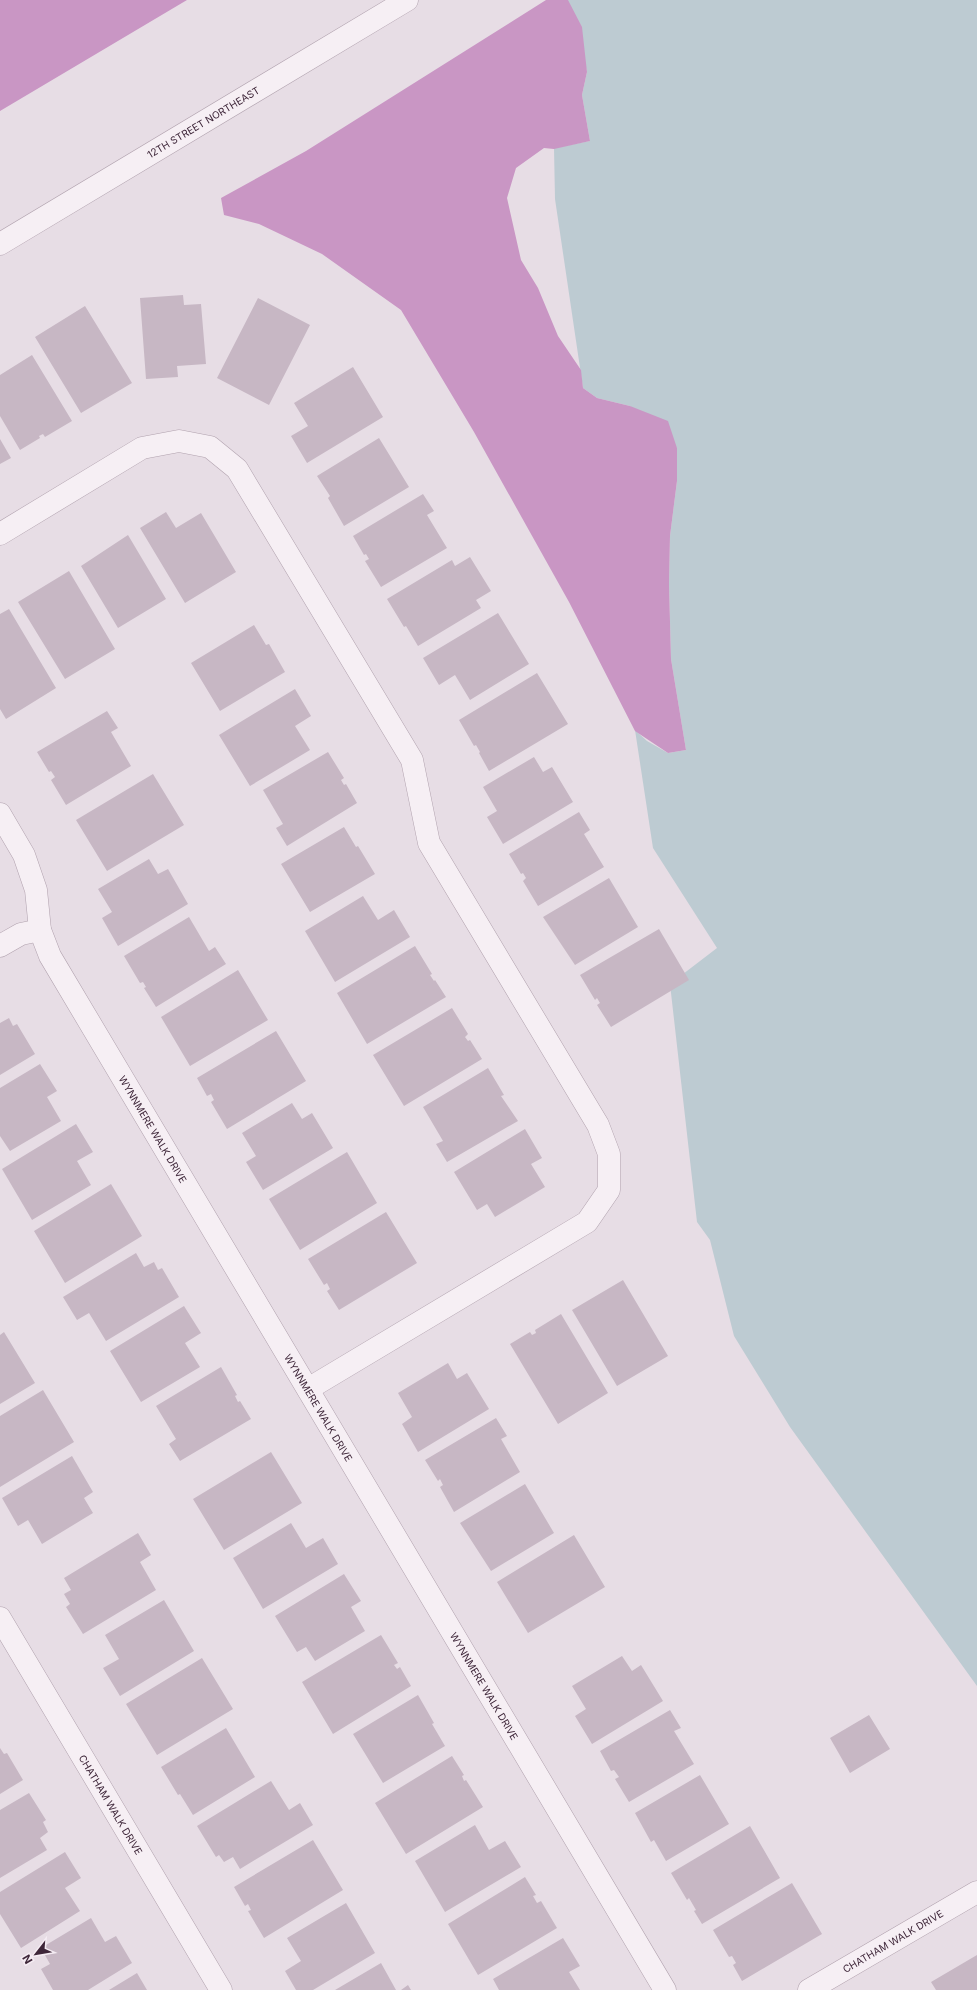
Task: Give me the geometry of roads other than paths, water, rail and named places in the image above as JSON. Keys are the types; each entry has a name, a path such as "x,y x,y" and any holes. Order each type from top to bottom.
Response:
{"street":[{"name":"12TH STREET NORTHEAST","path":"0,244 407,0"},
{"path":"0,534 142,448 178,441 210,447 236,469 412,760 429,843 598,1125 609,1154 609,1190 587,1222 308,1389"},
{"name":"WYNNMERE WALK DRIVE","path":"0,814 26,862 36,890 40,930 50,956 665,1990"},
{"path":"0,946 21,934 40,930"},
{"name":"CHATHAM WALK DRIVE","path":"0,1618 221,1990"},
{"name":"CHATHAM WALK DRIVE","path":"809,1990 977,1892"}]}
